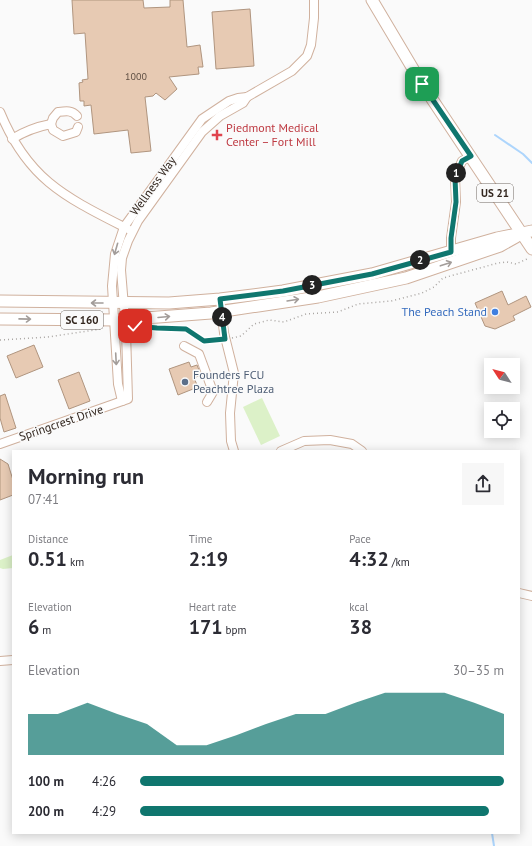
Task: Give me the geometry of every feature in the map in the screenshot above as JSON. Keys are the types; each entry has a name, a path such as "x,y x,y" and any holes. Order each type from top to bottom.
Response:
{"main road":[{"name":"US 21","path":"372,0 422,84 471,156 527,232 529,254"},
{"name":"SC 160","path":"0,301 119,311 169,303 220,299 283,291 372,274 497,238 527,232"},
{"name":"SC 160","path":"0,319 119,311 221,311 318,297 406,278 500,246 527,232"}],"street":[{"name":"Wellness Way","path":"119,311 122,285 122,258 132,231 153,200 202,119 221,106 238,98 247,97 292,71 306,56 311,45 314,0"},
{"name":"Wellness Way","path":"119,311 112,274 113,262 124,227 171,161 189,142 220,116 243,103 247,97"},
{"path":"202,132 207,121 220,111 221,106"},
{"path":"77,116 68,110 58,112 53,118 51,124 53,130 63,136 71,135 76,132 78,127"},
{"path":"0,112 12,139 26,159 46,181 78,204 132,231"},
{"path":"12,139 31,128 51,124"},
{"path":"451,252 451,238 456,202 455,178 462,161 471,156"},
{"path":"153,200 160,184 171,169 171,161"},
{"path":"220,299 225,339 234,374 230,413 231,441 234,450"},
{"name":"Springcrest Drive","path":"0,444 125,400 119,311"},
{"path":"184,346 199,354 213,392 207,402"},
{"path":"282,450 304,441 330,440 352,444 361,450"},
{"path":"520,593 532,596"},
{"path":"0,660 12,660"}],"path":[{"path":"148,326 157,328 186,329 204,341 241,336 254,324 269,320 284,322 306,314 338,312 358,304 391,301 422,293 434,287 443,278 498,263 507,262 516,264 529,254"},
{"path":"0,340 48,337 101,330 102,328"}],"green space":[{"path":"262,398 280,436 261,445 243,407"},
{"path":"12,555 12,568 0,568 0,560"}],"building":[{"path":"72,0 143,0 144,8 170,7 170,0 183,0 187,47 200,45 203,67 198,67 199,74 169,77 177,89 165,100 156,93 153,96 145,97 151,151 131,153 128,130 94,134 91,105 84,106 84,101 80,101 79,83 83,82 82,80 88,79 85,33 74,34"},
{"path":"250,9 254,66 216,69 212,12"},
{"name":"The Peach Stand","path":"502,291 508,305 526,296 531,307 513,316 515,320 495,329 485,326 475,303"},
{"path":"34,345 43,367 16,378 7,356"},
{"name":"Founders FCU Peachtree Plaza","path":"189,362 191,367 197,365 201,375 194,378 198,387 178,395 169,369"},
{"path":"79,372 90,401 69,409 58,380"},
{"path":"5,394 16,428 4,432 0,418 0,396"},
{"path":"0,459 8,464 12,477 12,495 0,500"}],"waterway":[{"path":"495,135 523,154 532,163"},
{"path":"492,834 494,846"}],"place":[{"name":"Piedmont Medical Center – Fort Mill","path":"217,135"},
{"name":"The Peach Stand","path":"495,312"},
{"name":"Founders FCU Peachtree Plaza","path":"185,382"}],"route":[{"path":"135,326 183,328 204,341 211,342 225,339 220,299 283,291 372,274 451,252 451,238 456,202 455,178 462,161 471,156 422,84"}]}
